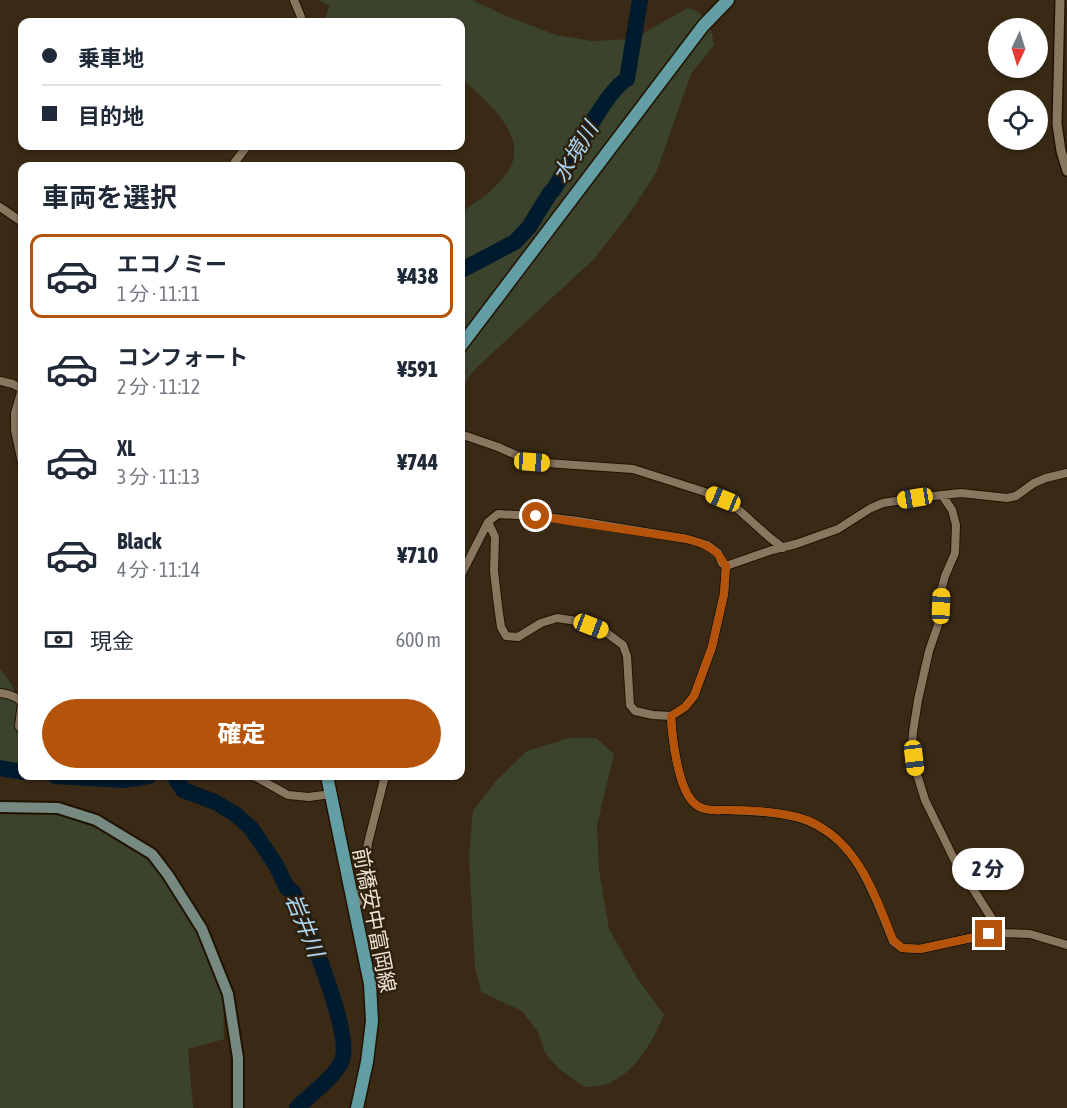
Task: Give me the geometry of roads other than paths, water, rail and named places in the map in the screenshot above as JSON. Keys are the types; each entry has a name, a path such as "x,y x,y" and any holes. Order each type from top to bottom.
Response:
{"main road":[{"path":"465,340 703,26 728,0"},
{"name":"前橋安中富岡線","path":"328,780 370,984 372,1020 367,1062 357,1108"},
{"path":"0,807 58,808 96,820 152,854 202,929 228,994 238,1058 238,1108"}],"street":[{"path":"294,0 301,18"},
{"path":"1060,0 1057,124 1067,171"},
{"path":"0,207 18,219"},
{"path":"0,381 18,387"},
{"path":"18,403 15,413 15,430 18,444"},
{"path":"465,436 532,462 633,469 702,491 723,499 783,548"},
{"path":"726,566 838,529 883,503 961,493 1006,498 1016,496 1034,483 1046,478 1067,473"},
{"path":"942,495 952,510 956,525 955,553 943,583 938,625 918,700 912,745 916,771 925,800 954,859 1001,933"},
{"path":"465,567 488,522 498,514 536,516 687,539 707,545 718,553 722,563 726,566"},
{"path":"488,522 495,537 494,571 501,627 506,636 518,637 541,623 557,618 577,621 604,631 623,645 627,656 630,705 635,711 653,715 671,716 685,707 694,696 712,647 724,594 726,566"},
{"path":"0,693 18,699"},
{"path":"671,716 681,777 686,792 694,803 705,809 786,814 805,819 825,830 843,843 863,873 893,940 902,948 920,949 1001,933 1030,934 1067,945"},
{"path":"261,780 288,795 309,797 331,794"},
{"path":"353,904 360,901 368,843 384,780"}],"waterway":[{"name":"水境川","path":"465,268 515,242 529,227 554,189 598,112 618,86 627,79 640,0"},
{"name":"岩井川","path":"0,768 18,771"},
{"name":"岩井川","path":"177,780 183,790 215,802 235,814 251,828 276,865 287,888 293,892 317,952 341,1027 344,1046 339,1067 297,1108"}]}
